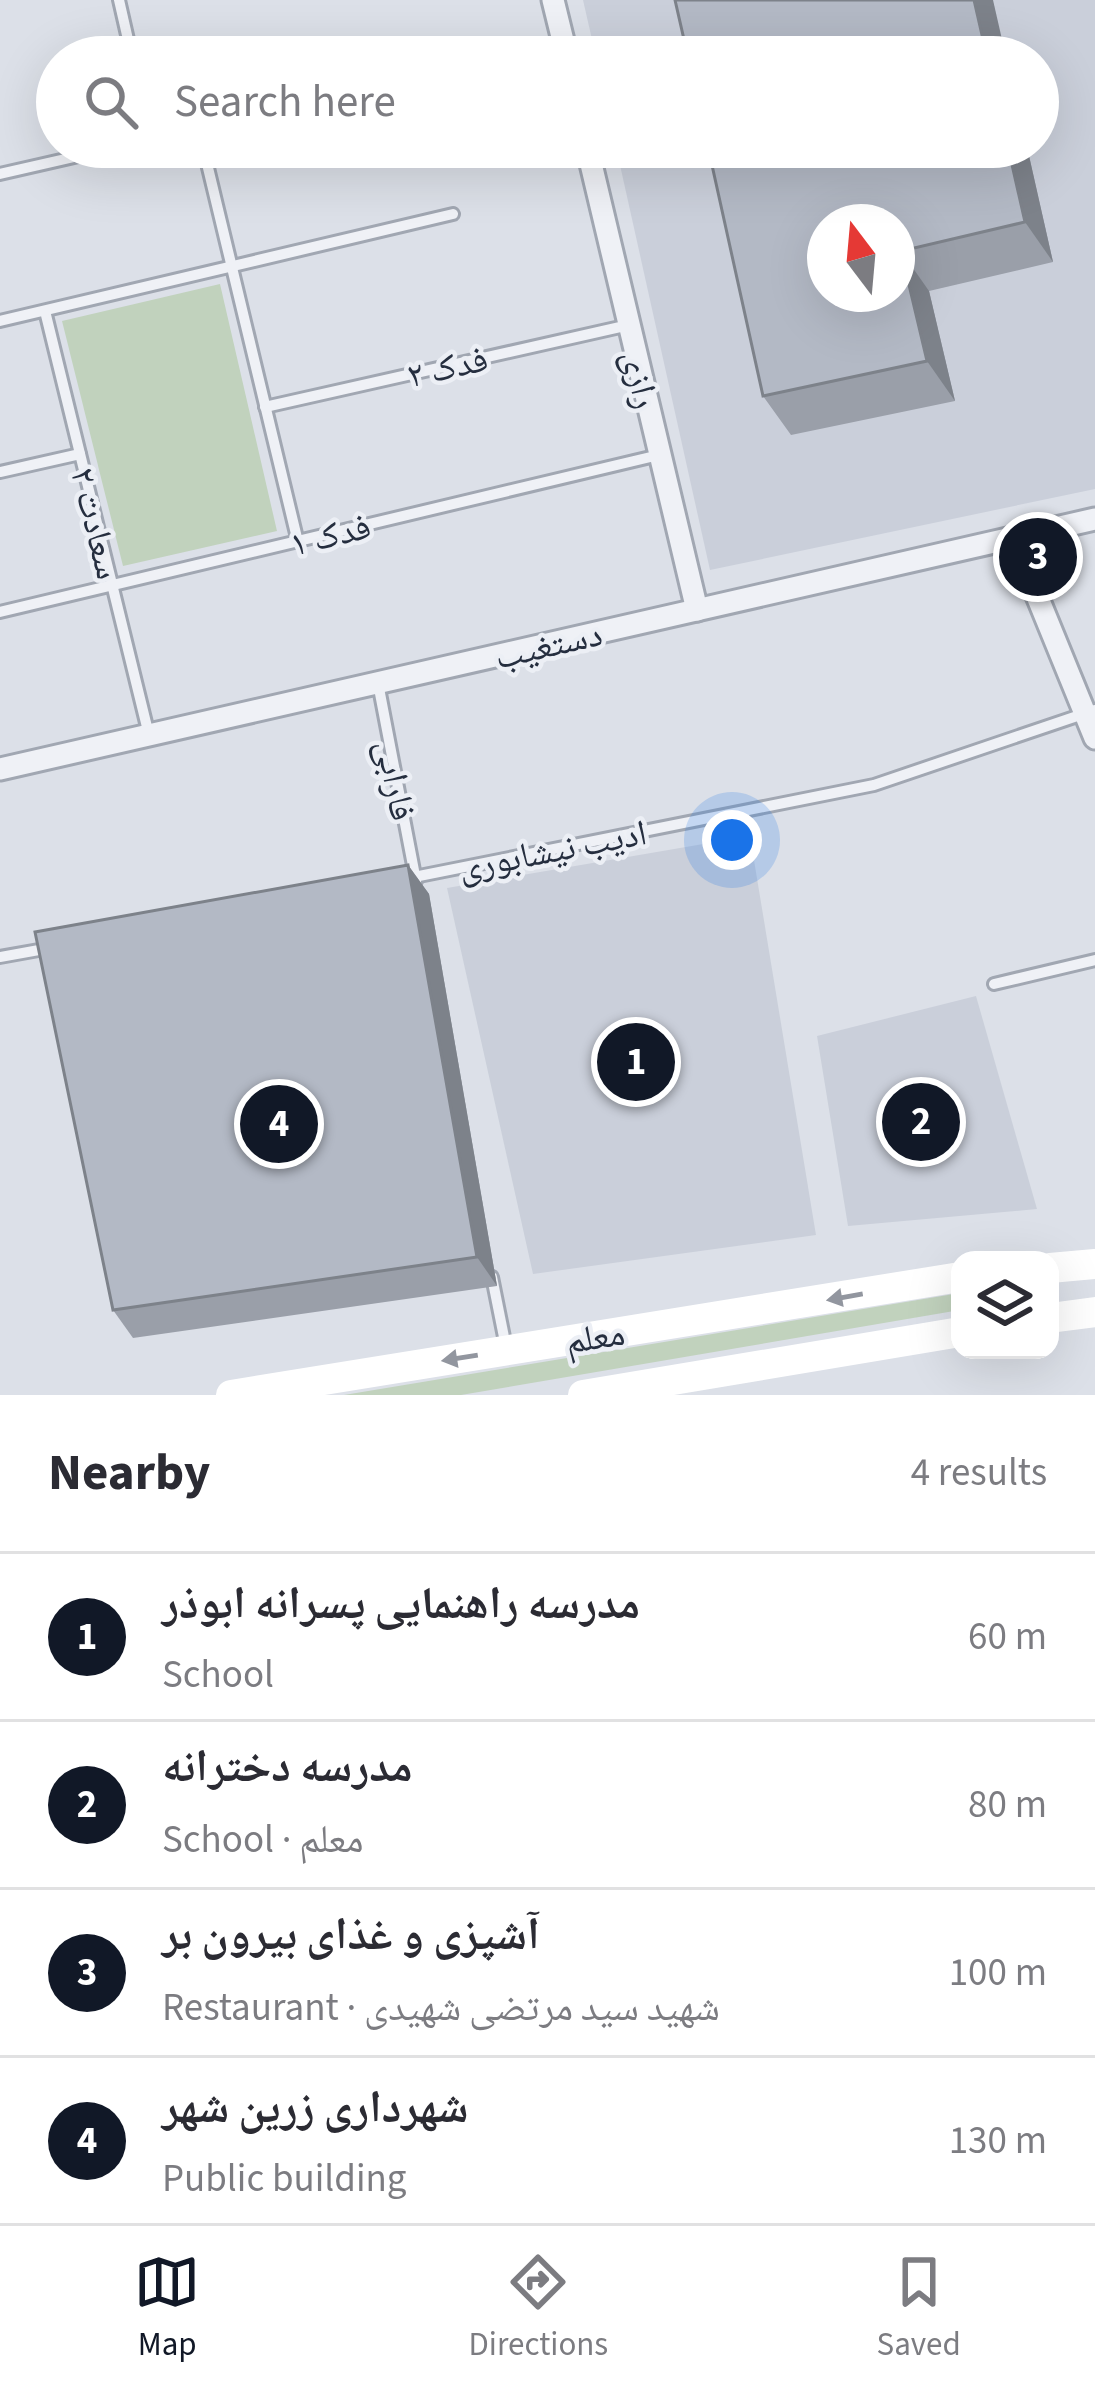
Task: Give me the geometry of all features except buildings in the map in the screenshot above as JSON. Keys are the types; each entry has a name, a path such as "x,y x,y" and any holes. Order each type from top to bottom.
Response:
{"main road":[{"path":"1059,1267 1095,1264"},
{"name":"معلم","path":"231,1395 951,1279"},
{"path":"1059,1317 1095,1312"},
{"name":"معلم","path":"583,1395 951,1334"}],"street":[{"path":"553,0 561,36"},
{"name":"رازی","path":"592,168 697,610"},
{"name":"دستغیب","path":"0,770 1095,519"},
{"path":"1013,537 1090,712 1095,738"}],"lane":[{"path":"119,0 127,36"},
{"path":"0,174 36,166"},
{"path":"208,168 298,542"},
{"path":"0,321 453,214"},
{"name":"سعادت ۲","path":"45,311 149,735"},
{"name":"فدک ۲","path":"265,406 629,325"},
{"path":"0,472 80,454"},
{"name":"فدک ۱","path":"0,612 659,455"},
{"name":"فارابی","path":"378,683 420,899"},
{"name":"ادیب نیشابوری","path":"392,881 874,785 1090,712"},
{"path":"0,957 69,944"},
{"path":"994,984 1095,960"},
{"path":"489,1260 507,1350"}],"shaded area":[{"path":"583,0 1095,0 1095,489 710,570 621,168 1059,168 1059,36 591,36"},
{"path":"750,836 816,1235 533,1274 447,888"},
{"path":"976,996 1037,1209 848,1226 817,1036"}],"green space":[{"path":"220,284 277,531 123,566 62,321"},
{"path":"951,1294 951,1312 461,1395 344,1395"}],"place":[{"name":"آشپزی و غذای بیرون بر","path":"1038,557"},
{"name":"مدرسه راهنمایی پسرانه ابوذر","path":"636,1062"},
{"name":"مدرسه دخترانه","path":"921,1122"},
{"name":"شهرداری زرین شهر","path":"279,1124"}]}
